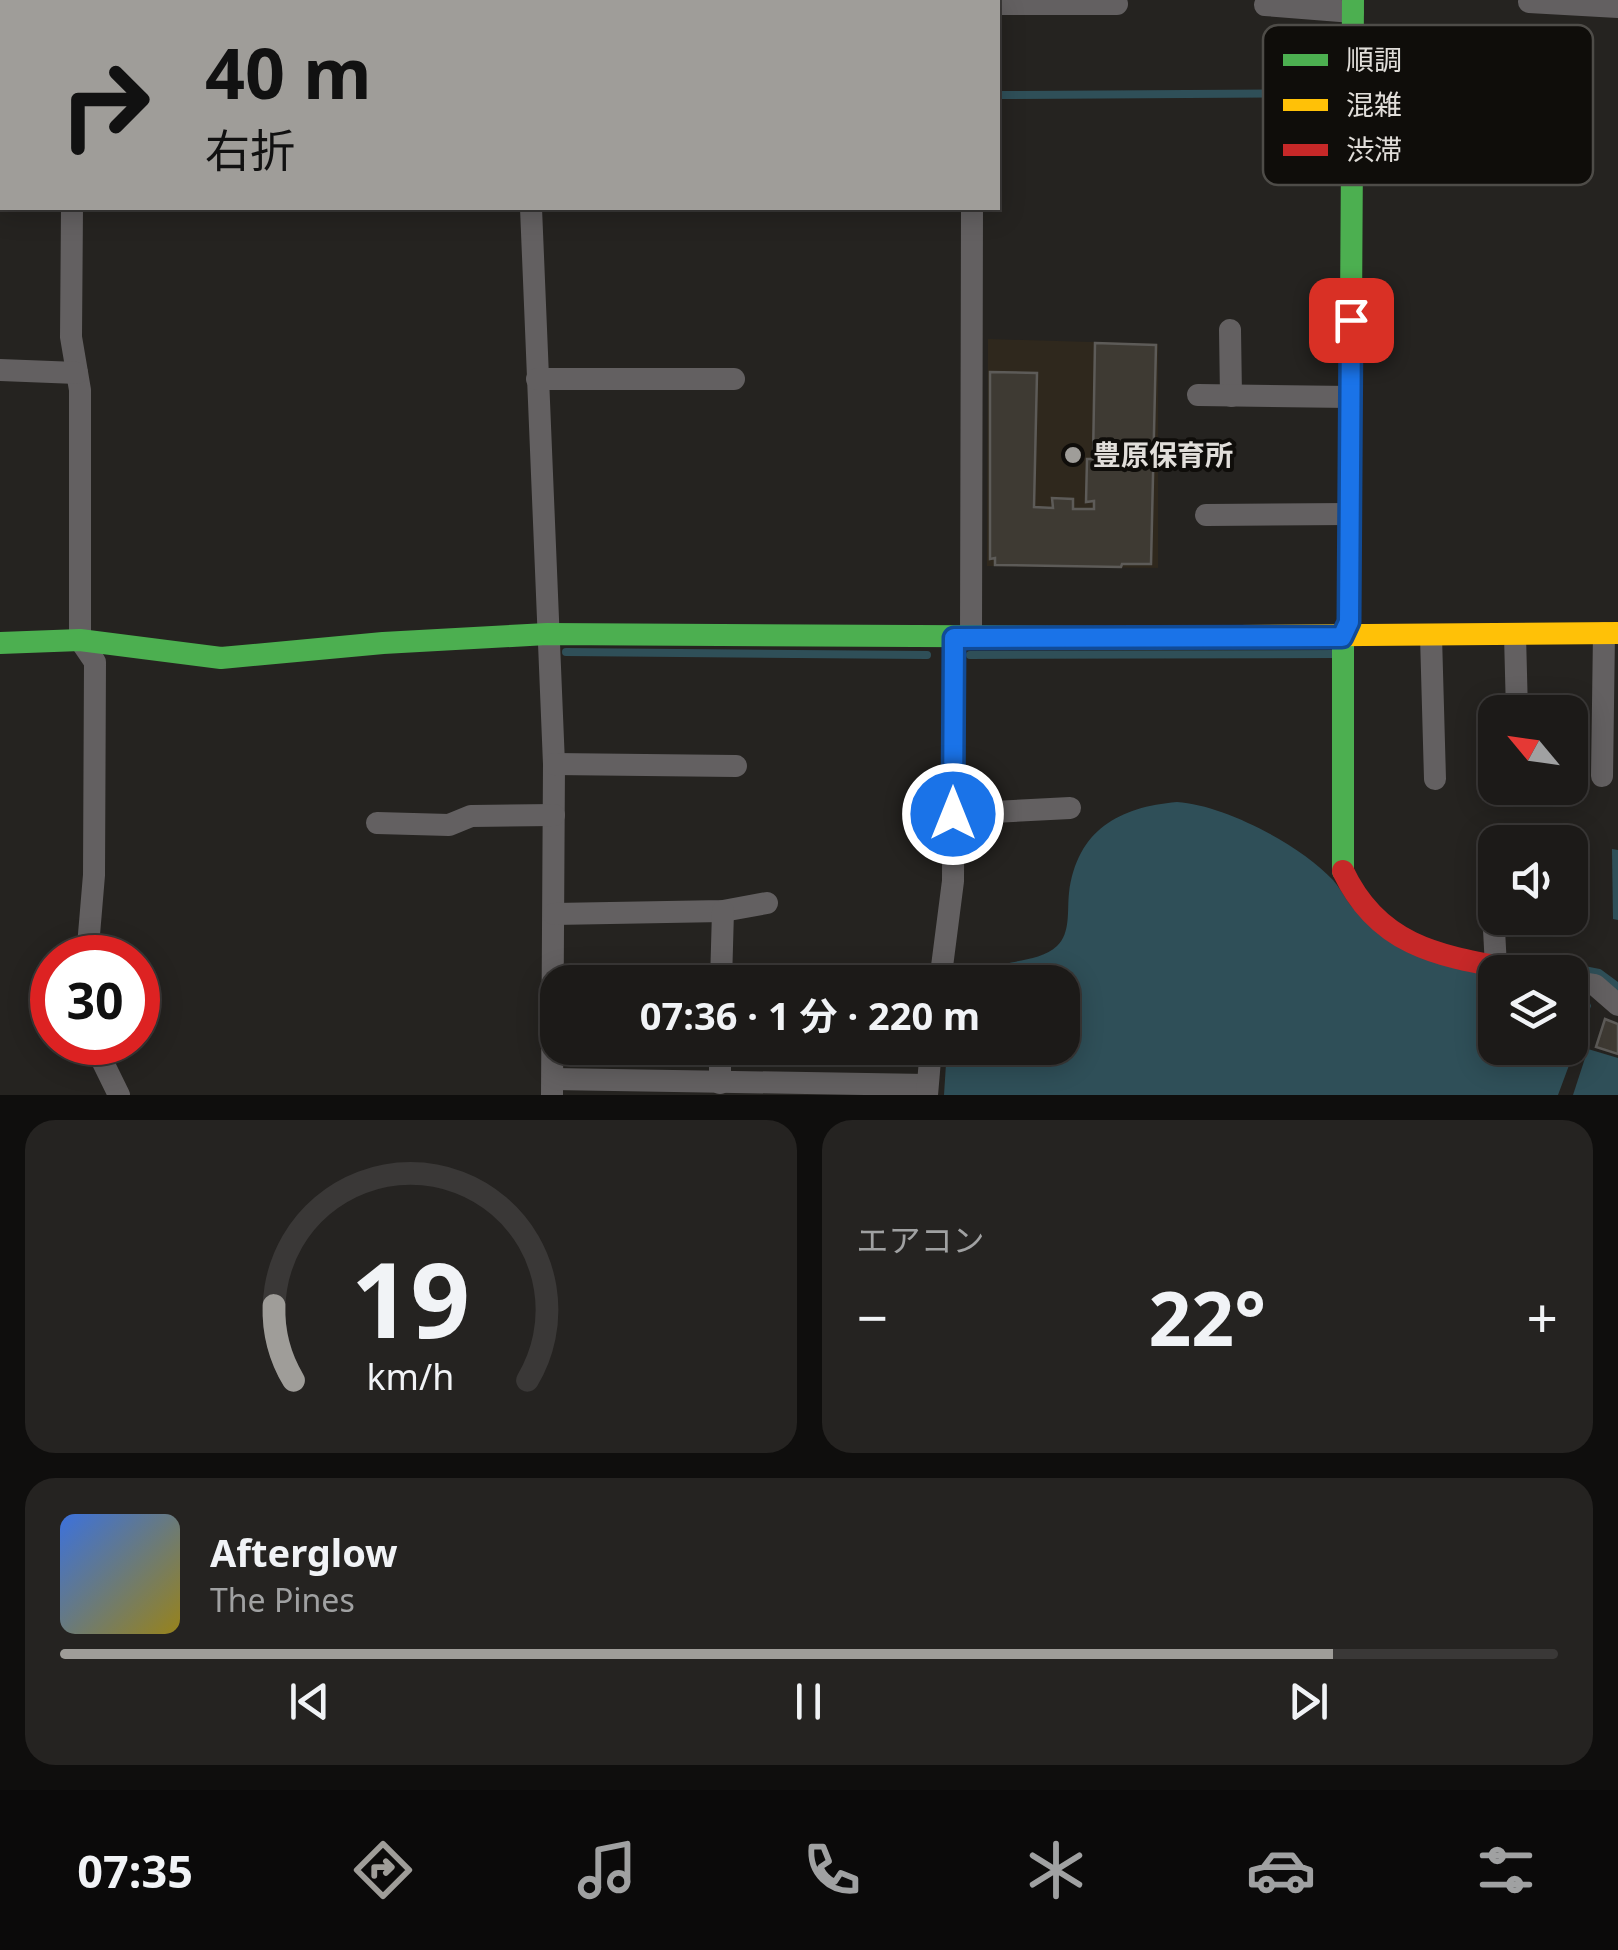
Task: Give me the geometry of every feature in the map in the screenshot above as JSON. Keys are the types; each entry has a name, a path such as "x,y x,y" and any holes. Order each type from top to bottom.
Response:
{"street":[{"path":"1529,2 1618,7"},
{"path":"1000,4 1116,4"},
{"path":"1265,5 1346,9"},
{"path":"1344,185 1342,397 1350,514 1349,622 1342,637 1343,872 1366,907 1394,935 1441,956 1478,963"},
{"path":"72,210 71,337 80,390 80,640 95,662 94,875 89,935"},
{"path":"531,210 554,764 552,1087 664,1089 720,1084 927,1090 930,1065"},
{"path":"942,965 953,880 972,210"},
{"path":"1230,330 1231,396"},
{"path":"0,370 77,373"},
{"path":"538,379 734,379"},
{"path":"1198,396 1342,397"},
{"path":"1206,515 1350,514"},
{"path":"0,643 80,640 222,658 383,643 548,634 962,638 1611,633 1602,776"},
{"path":"1516,634 1517,695"},
{"path":"1431,636 1435,779"},
{"path":"554,764 736,766"},
{"path":"953,814 1070,808"},
{"path":"377,823 449,825 472,816 554,814"},
{"path":"554,914 723,912 767,903"},
{"path":"722,965 723,912"},
{"path":"1588,984 1595,985 1618,1005"},
{"path":"104,1065 119,1095"},
{"path":"720,1065 720,1084"}],"shaded area":[{"name":"豊原保育所","path":"988,339 1158,344 1158,568 987,566"}],"water":[{"path":"1156,805 1196,805 1261,829 1319,867 1362,916 1478,970 1478,1065 1569,1065 1558,1095 944,1095 946,1065 1080,1065 1080,965 1001,965 1037,957 1057,946 1066,928 1074,871 1091,838 1119,816"},
{"path":"1612,849 1618,850 1618,920 1613,919"},
{"path":"1588,1049 1618,1058 1618,1095 1573,1095 1583,1065 1588,1065"}],"building":[{"name":"豊原保育所","path":"1095,343 1156,345 1151,564 995,565 995,558 990,559 990,372 1037,373 1034,507 1053,508 1052,498 1073,499 1073,509 1094,509 1094,501 1086,502 1087,459 1093,459"},
{"path":"1605,1019 1618,1024 1618,1054 1596,1047"}],"waterway":[{"path":"1000,95 1263,93"},
{"path":"566,652 927,655"},
{"path":"970,655 1337,654"},
{"path":"1588,971 1599,973 1618,987"}],"traffic: fast":[{"path":"1353,0 1353,25"},
{"path":"1343,871 1343,637 1349,622 1352,185"},
{"path":"0,643 80,640 221,658 383,643 547,634 1110,637"}],"traffic: slow":[{"path":"1110,637 1618,633"}],"traffic: jam":[{"path":"1343,871 1359,898 1397,935 1445,955 1478,962"}],"place":[{"name":"豊原保育所","path":"1073,455"}],"route":[{"path":"953,814 954,638 1342,637 1349,622 1351,320"}]}
